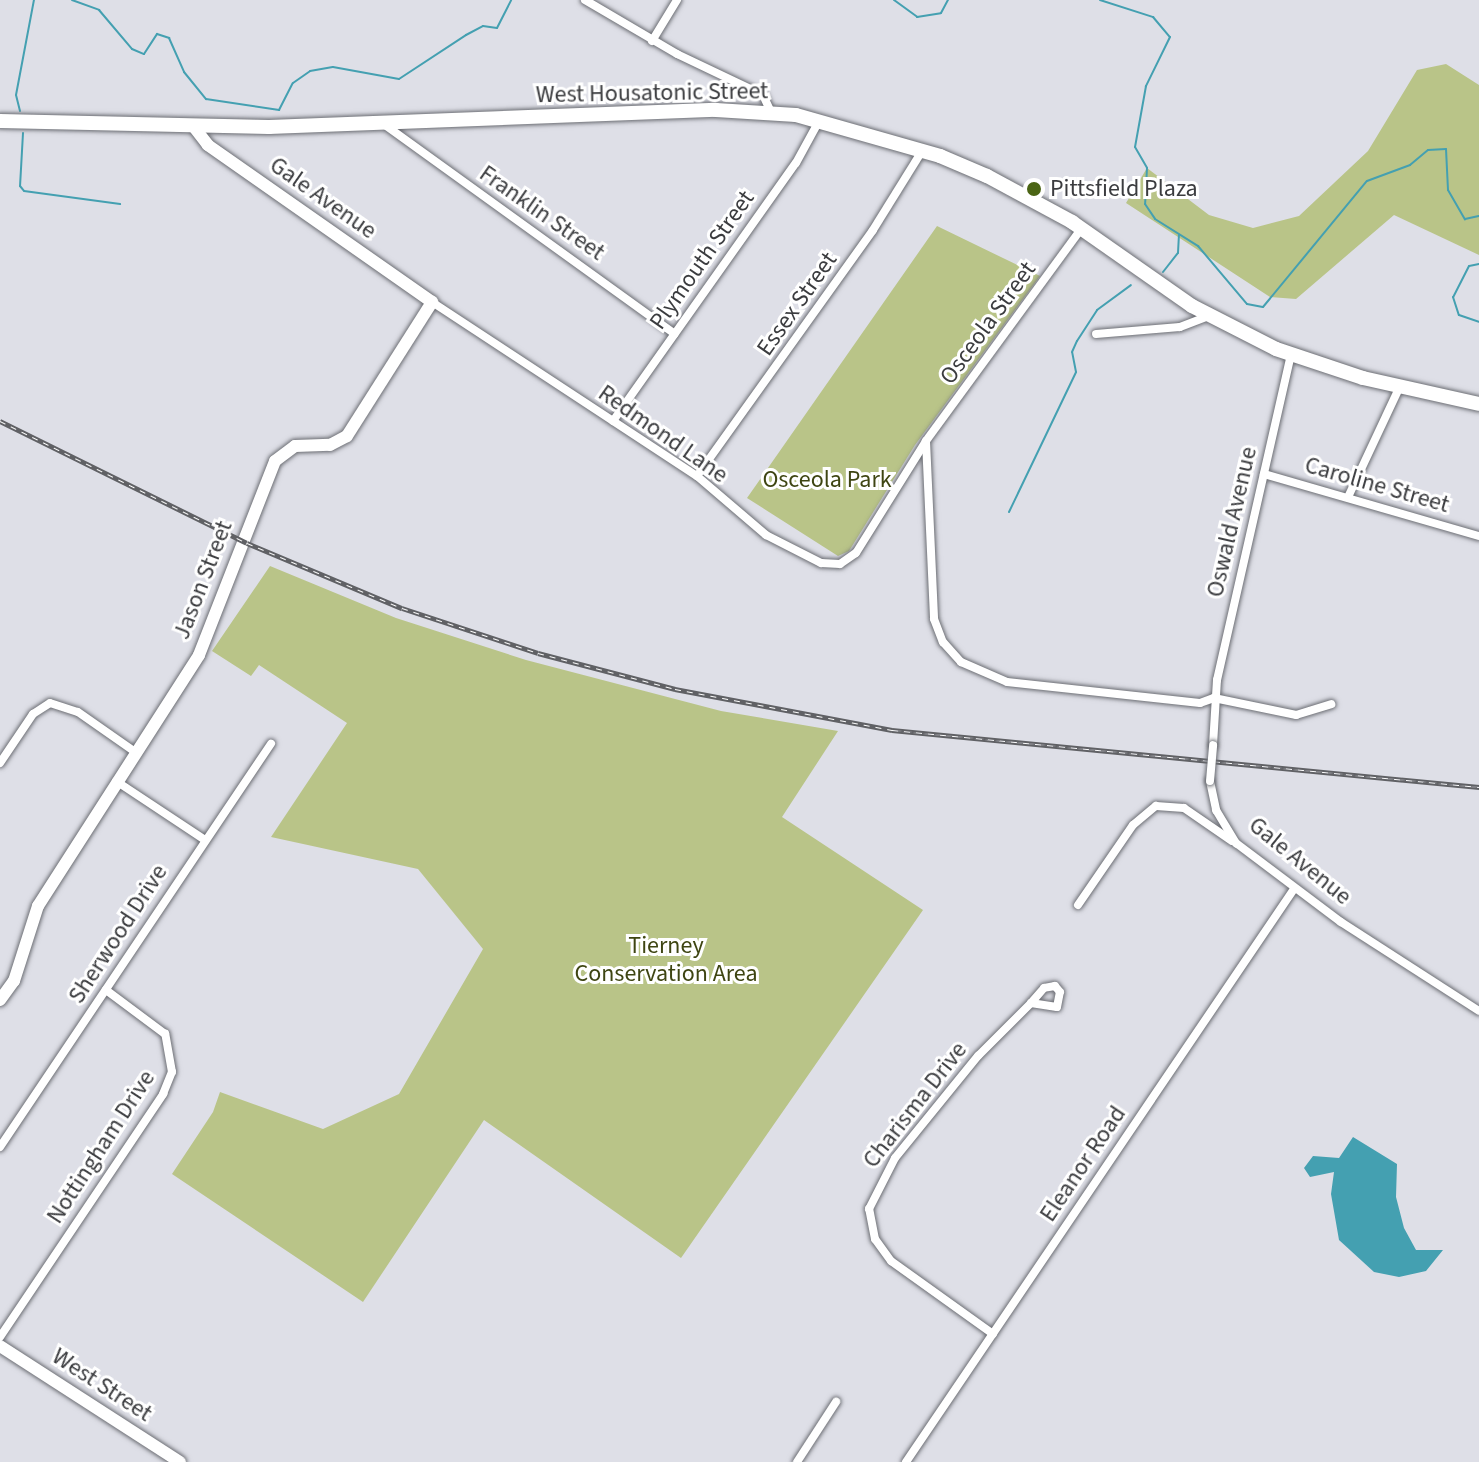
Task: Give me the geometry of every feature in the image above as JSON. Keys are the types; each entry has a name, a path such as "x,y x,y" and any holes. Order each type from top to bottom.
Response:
{"highway":[{"name":"West Housatonic Street","path":"0,121 193,126 385,125 771,112 819,120 922,151 987,176 1082,228 1208,316 1291,354 1400,386 1479,404"}],"street":[{"path":"585,0 652,41 763,95 771,112"},
{"path":"652,41 677,0"},
{"name":"Plymouth Street","path":"613,421 796,163 819,120"},
{"name":"Franklin Street","path":"385,125 675,334"},
{"name":"Gale Avenue","path":"193,126 208,145 432,302"},
{"name":"Essex Street","path":"697,476 880,221 922,151"},
{"name":"Osceola Street","path":"926,441 1082,228"},
{"name":"Redmond Lane","path":"432,302 697,476 766,535 812,559 840,564 858,550 926,441"},
{"name":"Jason Street","path":"0,1000 14,981 38,906 208,637 235,553 275,461 295,446 330,445 347,436 432,302"},
{"path":"1096,334 1180,327 1208,316"},
{"name":"Oswald Avenue","path":"1214,698 1291,354"},
{"path":"1349,495 1400,386"},
{"path":"926,441 934,619 951,652 991,678 1200,703 1214,698 1296,715 1331,704"},
{"name":"Caroline Street","path":"1264,474 1349,495 1479,536"},
{"name":"Gale Avenue","path":"1214,698 1210,781 1216,810 1236,843 1294,889 1479,1011"},
{"path":"2,756 33,714 50,703 78,712 134,751"},
{"name":"Sherwood Drive","path":"0,1147 271,744"},
{"path":"116,781 205,840"},
{"path":"1078,905 1133,825 1156,806 1184,808 1236,843"},
{"name":"Eleanor Road","path":"906,1462 1294,889"},
{"name":"Nottingham Drive","path":"0,1337 163,1094 172,1072 165,1034 106,990"},
{"name":"Charisma Drive","path":"993,1334 887,1257 872,1232 869,1209 895,1158 978,1056 1031,1003"},
{"name":"West Street","path":"0,1346 180,1462"},
{"path":"797,1462 836,1402"}],"green space":[{"path":"1446,64 1479,85 1479,255 1394,215 1296,299 1270,297 1126,203 1147,168 1209,215 1253,228 1299,216 1368,151 1417,70"},
{"name":"Osceola Park","path":"937,226 1040,276 915,445 849,551 838,556 747,498"},
{"name":"Tierney Conservation Area","path":"270,566 396,618 526,660 721,711 838,731 782,817 923,910 681,1258 484,1120 363,1302 172,1174 213,1112 220,1092 323,1129 399,1094 483,949 418,869 271,837 347,723 259,665 251,676 212,651"}],"water":[{"path":"1353,1137 1397,1164 1396,1197 1404,1228 1416,1250 1443,1250 1426,1271 1399,1277 1374,1272 1339,1240 1331,1194 1334,1172 1310,1177 1304,1168 1313,1156 1339,1158"}],"waterway":[{"path":"20,111 16,95 34,0"},
{"path":"72,0 99,10 132,49 144,54 157,34 169,38 184,72 206,99 279,110 293,83 310,71 333,67 399,79 483,26 497,28 511,0"},
{"path":"894,0 917,17 941,13 948,0"},
{"path":"1100,0 1153,17 1170,37 1146,86 1135,147 1147,168 1145,204 1155,219 1198,246 1247,304 1263,307 1367,181 1410,165 1428,150 1446,149 1448,190 1465,219 1479,216"},
{"path":"23,133 20,186 24,191 120,204"},
{"path":"1163,272 1178,253 1179,235"},
{"path":"1479,264 1469,266 1453,297 1459,315 1479,322"},
{"path":"1009,512 1076,372 1072,352 1077,341 1097,310 1131,285"}],"railway":[{"path":"0,421 247,543 402,608 538,653 675,689 892,730 1479,787"}],"place":[{"name":"Pittsfield Plaza","path":"1034,189"}]}
